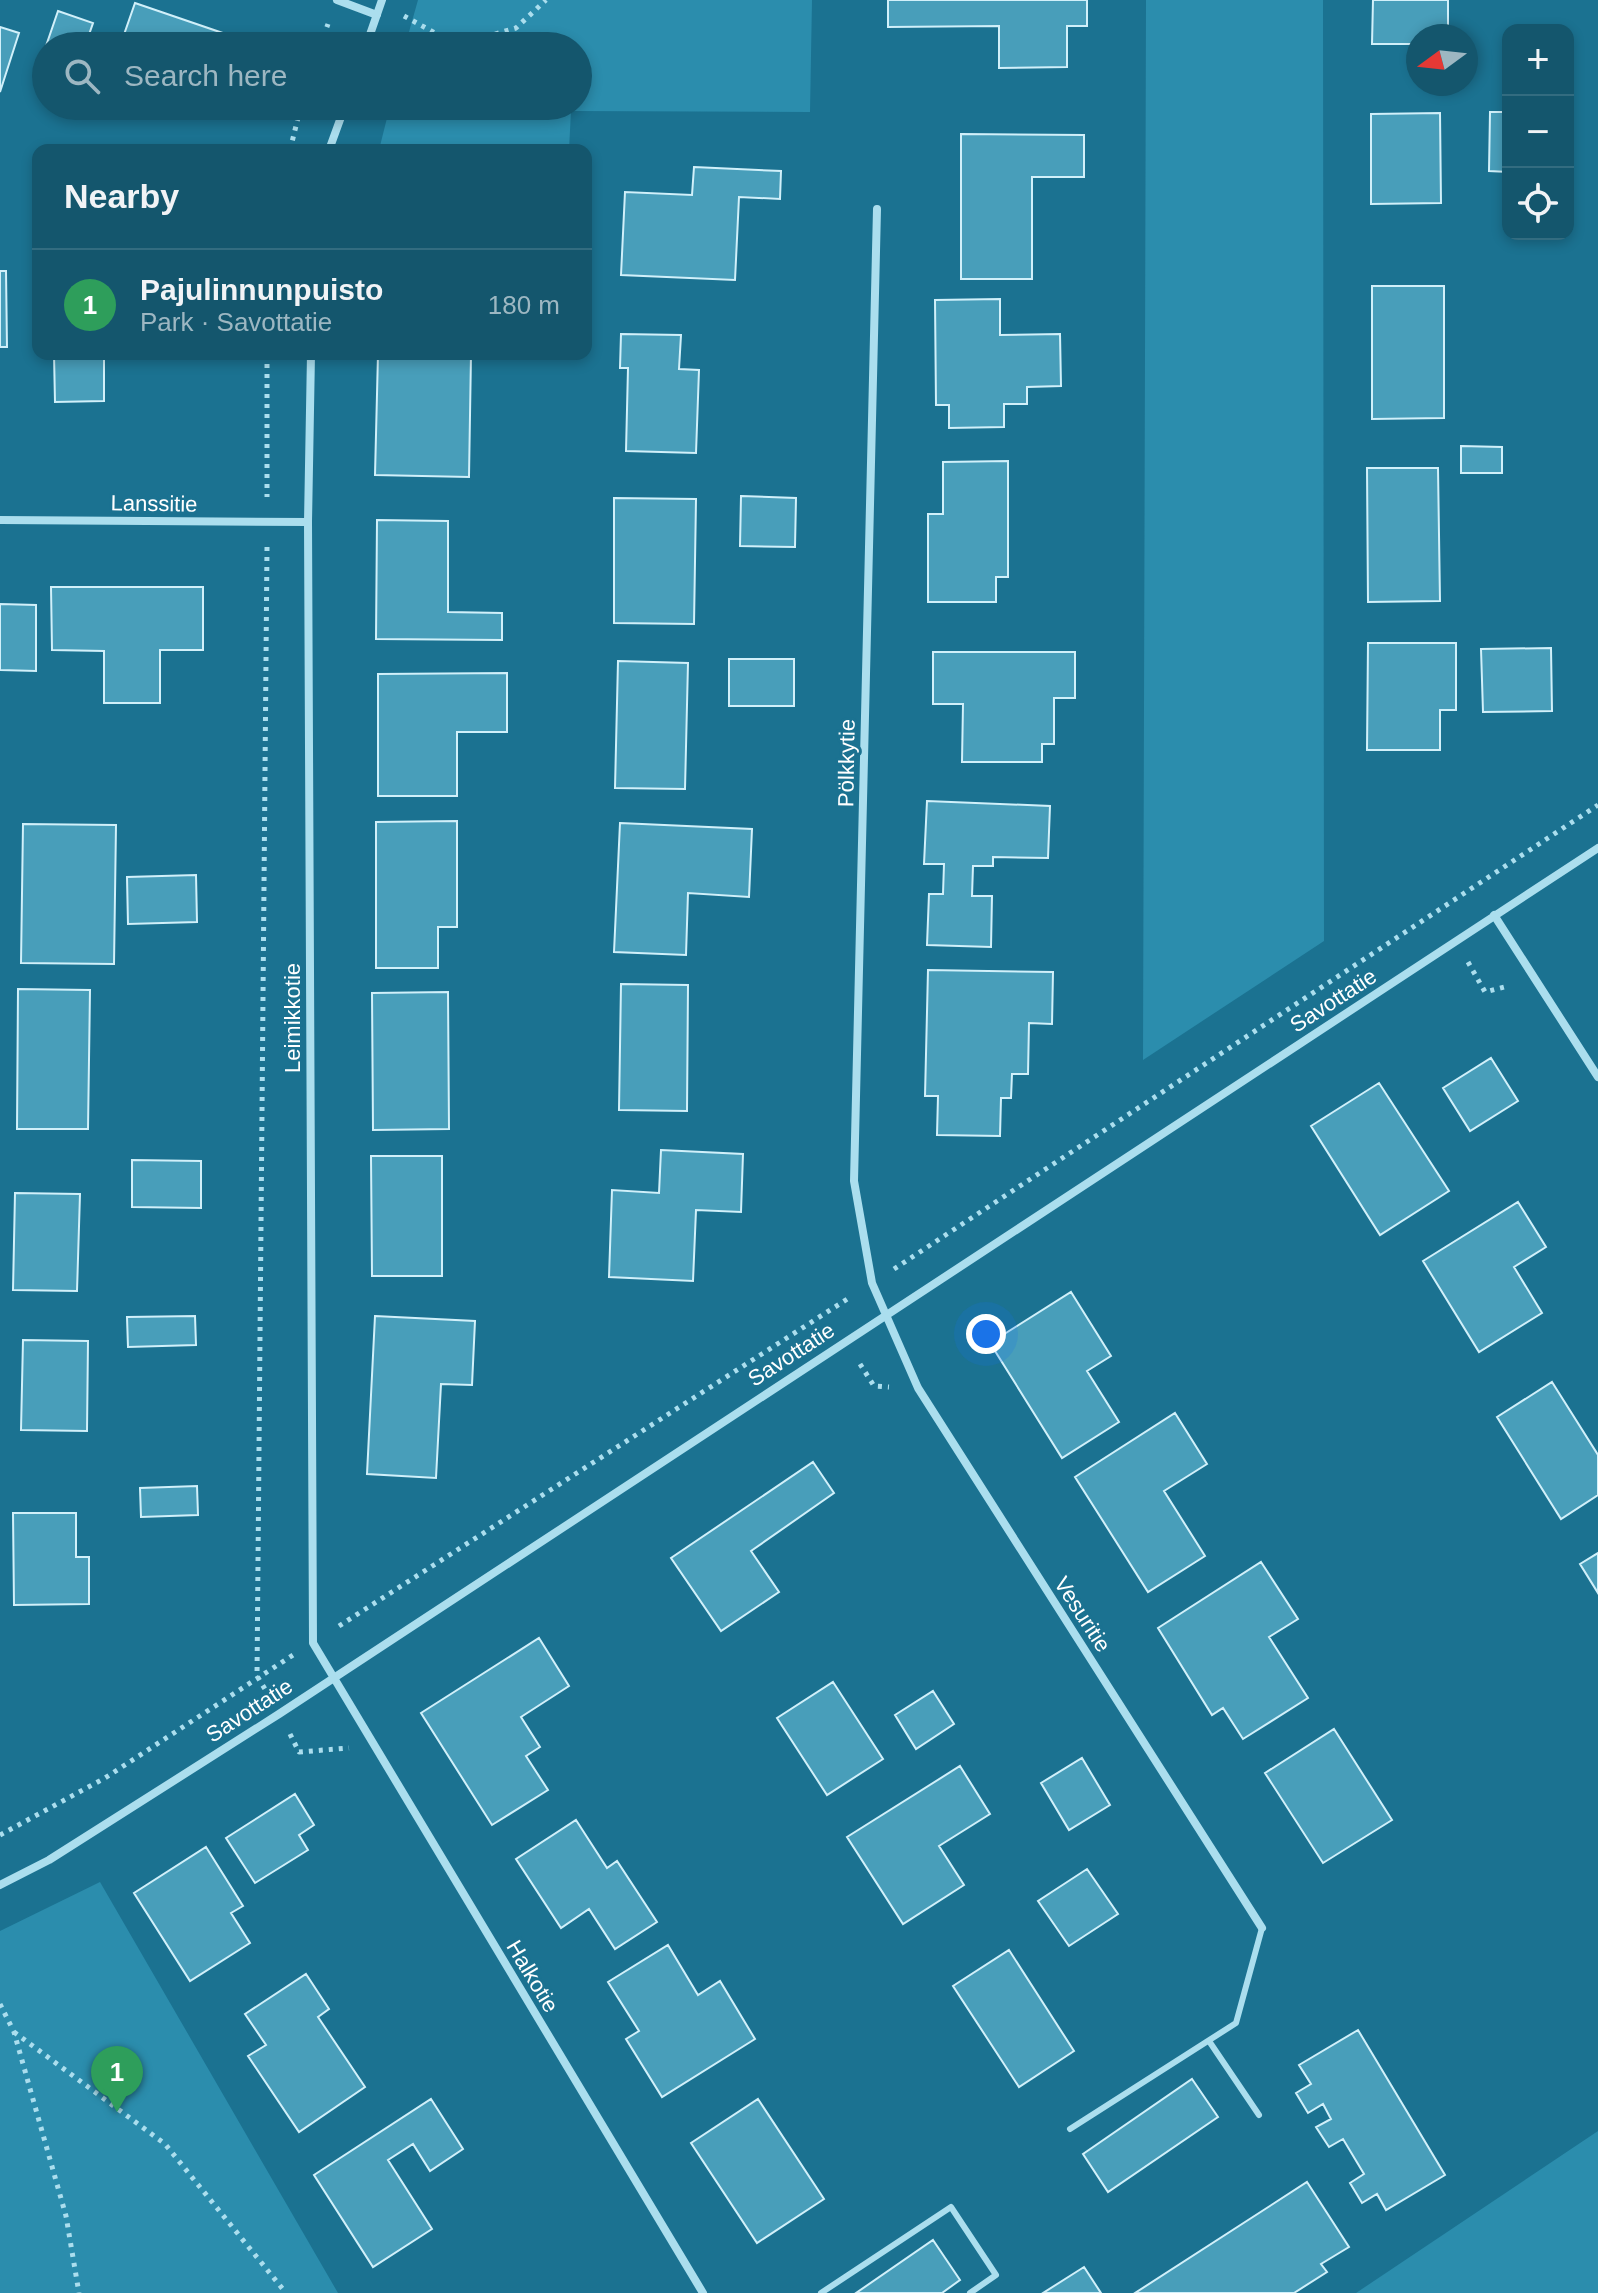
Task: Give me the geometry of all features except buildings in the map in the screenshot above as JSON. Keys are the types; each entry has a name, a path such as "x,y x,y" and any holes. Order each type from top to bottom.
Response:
{"street":[{"path":"337,0 377,15"},
{"path":"371,32 381,2"},
{"path":"331,144 340,120"},
{"name":"Pölkkytie","path":"877,209 854,1181 872,1283 887,1313"},
{"name":"Leimikkotie","path":"311,360 308,522 313,1643 331,1677"},
{"name":"Lanssitie","path":"0,520 308,522"},
{"name":"Savottatie","path":"0,1885 62,1852 279,1714 1598,848"},
{"path":"1494,915 1598,1077"},
{"name":"Vesuritie","path":"887,1313 918,1388 1262,1928"},
{"name":"Halkotie","path":"331,1677 703,2293"}],"lane":[{"path":"1070,2129 1236,2023 1262,1928"},
{"path":"1209,2041 1259,2115"},
{"path":"821,2293 951,2207 996,2275 970,2293"}],"path":[{"path":"502,32 516,28 546,0"},
{"path":"381,2 434,32"},
{"path":"292,144 298,120"},
{"path":"257,1676 267,360"},
{"path":"0,1835 105,1778 257,1676 872,1283 1598,805"},
{"path":"1435,911 1485,992 1535,981"},
{"path":"0,2004 14,2032 66,2216 79,2293"},
{"path":"14,2032 165,2144 286,2293"}],"shaded area":[{"path":"418,0 812,0 810,112 592,111 592,32 409,32"},
{"path":"1146,0 1323,0 1324,941 1143,1060"},
{"path":"386,120 571,120 569,144 380,144"},
{"path":"100,1882 338,2293 0,2293 0,1931"},
{"path":"1598,2131 1598,2293 1356,2293"}],"place":[{"name":"Pajulinnunpuisto","path":"117,2112"}]}
